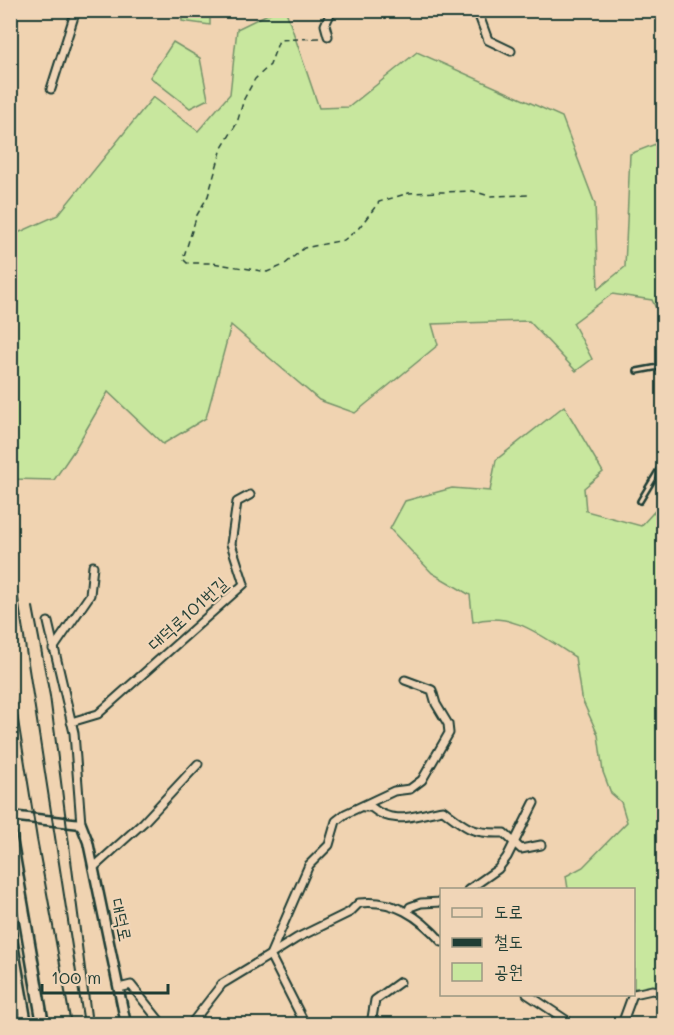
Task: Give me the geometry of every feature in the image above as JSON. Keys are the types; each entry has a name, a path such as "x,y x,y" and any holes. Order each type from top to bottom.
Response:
{"highway":[{"path":"10,833 44,1024"},
{"path":"10,933 26,1024"}],"street":[{"path":"51,89 76,10"},
{"path":"328,36 325,25 332,10"},
{"path":"477,10 488,40 511,51"},
{"path":"658,10 663,12"},
{"name":"대덕로101번길","path":"71,722 98,714 244,584 231,544 237,502 250,495"},
{"path":"53,649 90,595 93,566"},
{"name":"대덕로","path":"48,622 71,722 81,824 93,868 126,1024"},
{"path":"270,955 309,865 329,845 336,821 394,791 410,789 422,780 449,733 448,724 436,704 432,690 405,680"},
{"path":"93,868 144,822 198,764"},
{"path":"471,888 498,869 516,842 534,803"},
{"path":"359,808 371,807 382,816 392,819 443,810 474,832 504,833 521,849 541,845"},
{"path":"10,816 81,824"},
{"path":"408,912 410,907 421,903 440,902"},
{"path":"191,1024 222,984 297,938 350,912 358,903 392,904 408,912 440,941"},
{"path":"270,955 305,1024"},
{"path":"371,1024 375,1000 400,982"},
{"path":"118,987 131,985 162,1024"},
{"path":"635,994 652,990 663,992"},
{"path":"530,996 572,1024"},
{"path":"622,1024 632,996"}],"lane":[{"path":"637,371 663,366"},
{"path":"640,501 660,468 663,453"}],"path":[{"path":"328,36 279,40 270,65 247,90 237,123 229,133 215,166 208,196 192,229 183,259 187,263 213,262 267,272 284,265 304,248 344,240 358,229 379,202 410,193 473,191 489,196 524,193 530,195"}],"green space":[{"path":"276,10 286,11 319,108 349,107 417,52 562,117 595,204 598,289 625,267 630,154 663,141 663,323 652,300 612,294 573,323 592,359 576,371 529,321 432,324 438,345 355,413 319,400 231,325 206,418 163,444 108,392 54,480 12,479 11,236 58,215 153,97 198,131 230,94 237,29"},
{"path":"181,11 210,11 210,25 182,21"},
{"path":"173,42 200,58 208,99 190,108 150,77"},
{"path":"564,406 603,472 584,488 586,511 641,526 663,502 663,988 635,988 635,888 568,888 566,876 583,867 627,822 621,802 611,793 603,772 598,735 581,697 575,657 539,634 514,623 487,619 473,622 470,595 432,573 390,529 405,501 452,488 490,491 496,460"}],"railway":[{"path":"10,547 84,1024"},
{"path":"33,607 50,696 91,1016"},
{"path":"10,670 37,839 71,1024"}]}
